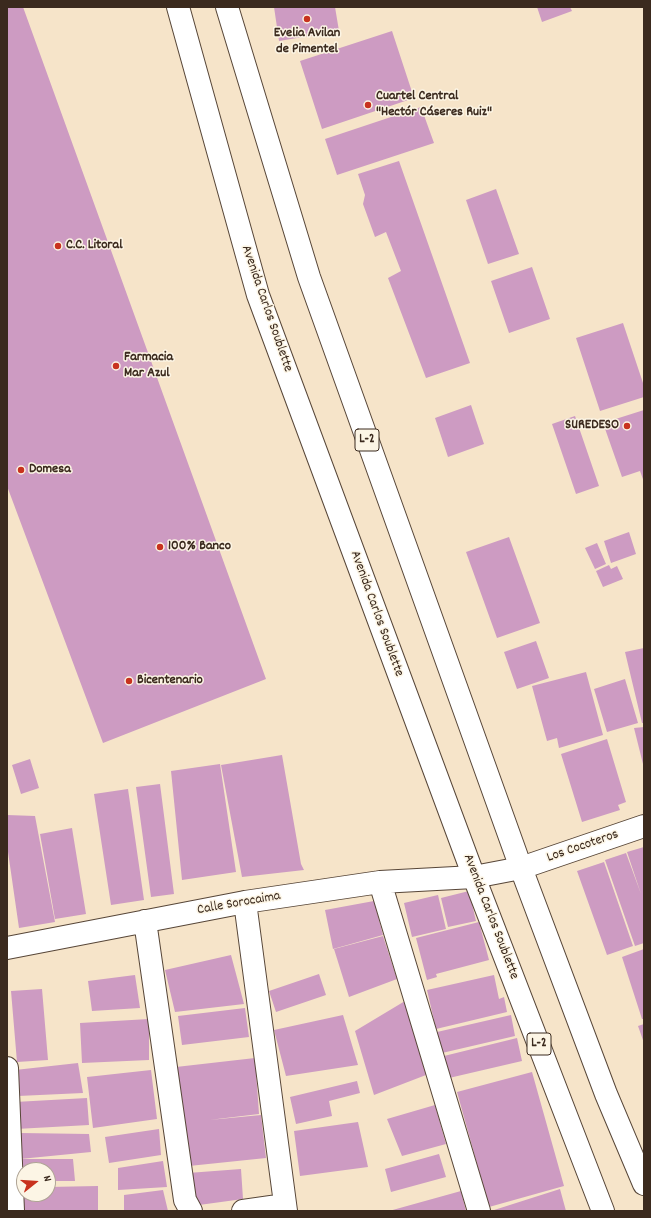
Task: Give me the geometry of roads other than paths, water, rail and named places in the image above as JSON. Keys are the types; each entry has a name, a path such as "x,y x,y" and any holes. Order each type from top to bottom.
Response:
{"main road":[{"name":"Avenida Carlos Soublette","path":"178,7 258,295 474,877 603,1211"},
{"name":"L-2","path":"227,7 309,277 521,868 606,1094 644,1184"},
{"name":"Los Cocoteros","path":"474,877 521,868 644,826"},
{"name":"Calle Sorocaima","path":"7,948 245,902 380,882 474,877"},
{"path":"380,882 479,1211"},
{"path":"243,1211 285,1208 245,902"},
{"path":"145,921 185,1200 191,1211"},
{"path":"7,1068 13,1211"}],"place":[{"name":"Evelia Avilan de Pimentel","path":"307,19"},
{"name":"Cuartel Central \"Hectór Cáseres Ruiz\"","path":"368,105"},
{"name":"C.C. Litoral","path":"58,246"},
{"name":"Farmacia Mar Azul","path":"116,366"},
{"name":"SUREDESO","path":"627,426"},
{"name":"Domesa","path":"21,470"},
{"name":"100% Banco","path":"160,547"},
{"name":"Bicentenario","path":"129,681"}]}
